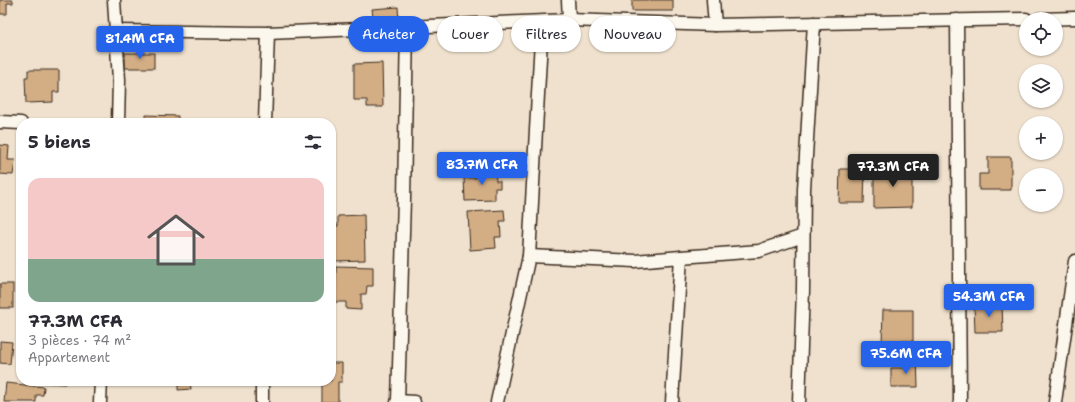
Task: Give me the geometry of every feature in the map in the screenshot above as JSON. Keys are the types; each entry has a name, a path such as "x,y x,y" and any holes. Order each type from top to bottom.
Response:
{"street":[{"path":"114,0 119,80 118,118"},
{"path":"568,0 569,16"},
{"path":"714,0 715,25"},
{"path":"1063,18 1075,18"},
{"path":"581,20 715,25 1019,19"},
{"path":"957,20 960,402"},
{"path":"429,26 511,23"},
{"path":"799,402 803,290 804,189 814,23"},
{"path":"115,31 268,33 348,30"},
{"path":"265,118 268,33"},
{"path":"407,52 397,402 414,402"},
{"path":"496,402 528,256 540,52"},
{"path":"0,122 16,123"},
{"path":"528,256 635,261 759,251 803,236"},
{"path":"672,402 682,257"},
{"path":"1055,402 1075,261"},
{"path":"100,402 101,386"},
{"path":"262,386 262,402"}],"building":[{"path":"0,0 13,0 13,3 7,3 7,14 0,14"},
{"path":"632,0 673,0 673,11 632,11"},
{"path":"398,7 399,16 373,16 372,9"},
{"path":"125,53 154,53 154,68 125,68"},
{"path":"382,63 383,107 367,107 367,100 354,100 354,64"},
{"path":"28,70 59,70 59,92 53,92 53,102 26,103 25,77 28,77"},
{"path":"146,115 178,116 178,118 146,118"},
{"path":"0,145 9,146 8,160 15,160 13,175 0,174"},
{"path":"988,157 1011,157 1011,190 979,190 979,174 988,174"},
{"path":"495,169 496,181 500,181 500,188 495,188 495,200 465,201 464,178 476,178 476,170"},
{"path":"840,169 865,169 864,203 839,203"},
{"path":"874,169 912,169 912,207 874,208"},
{"path":"504,210 505,221 500,221 501,237 495,237 496,248 470,250 468,212"},
{"path":"364,215 365,260 336,261 336,226 338,226 338,216"},
{"path":"336,266 373,267 373,286 367,286 366,294 361,294 361,310 346,309 346,302 336,302"},
{"path":"0,284 13,284 13,308 0,308"},
{"path":"1002,304 1003,332 975,332 974,305"},
{"path":"883,310 913,310 913,341 899,341 899,344 882,344"},
{"path":"0,341 12,342 10,364 0,363"},
{"path":"917,357 918,387 891,387 891,368 906,368 906,358"},
{"path":"336,363 342,363 342,382 338,382 338,402 322,402 322,386 336,386"},
{"path":"6,383 16,384 16,386 44,387 43,395 36,395 36,402 4,402"},
{"path":"178,386 191,386 191,389 178,390"}]}
